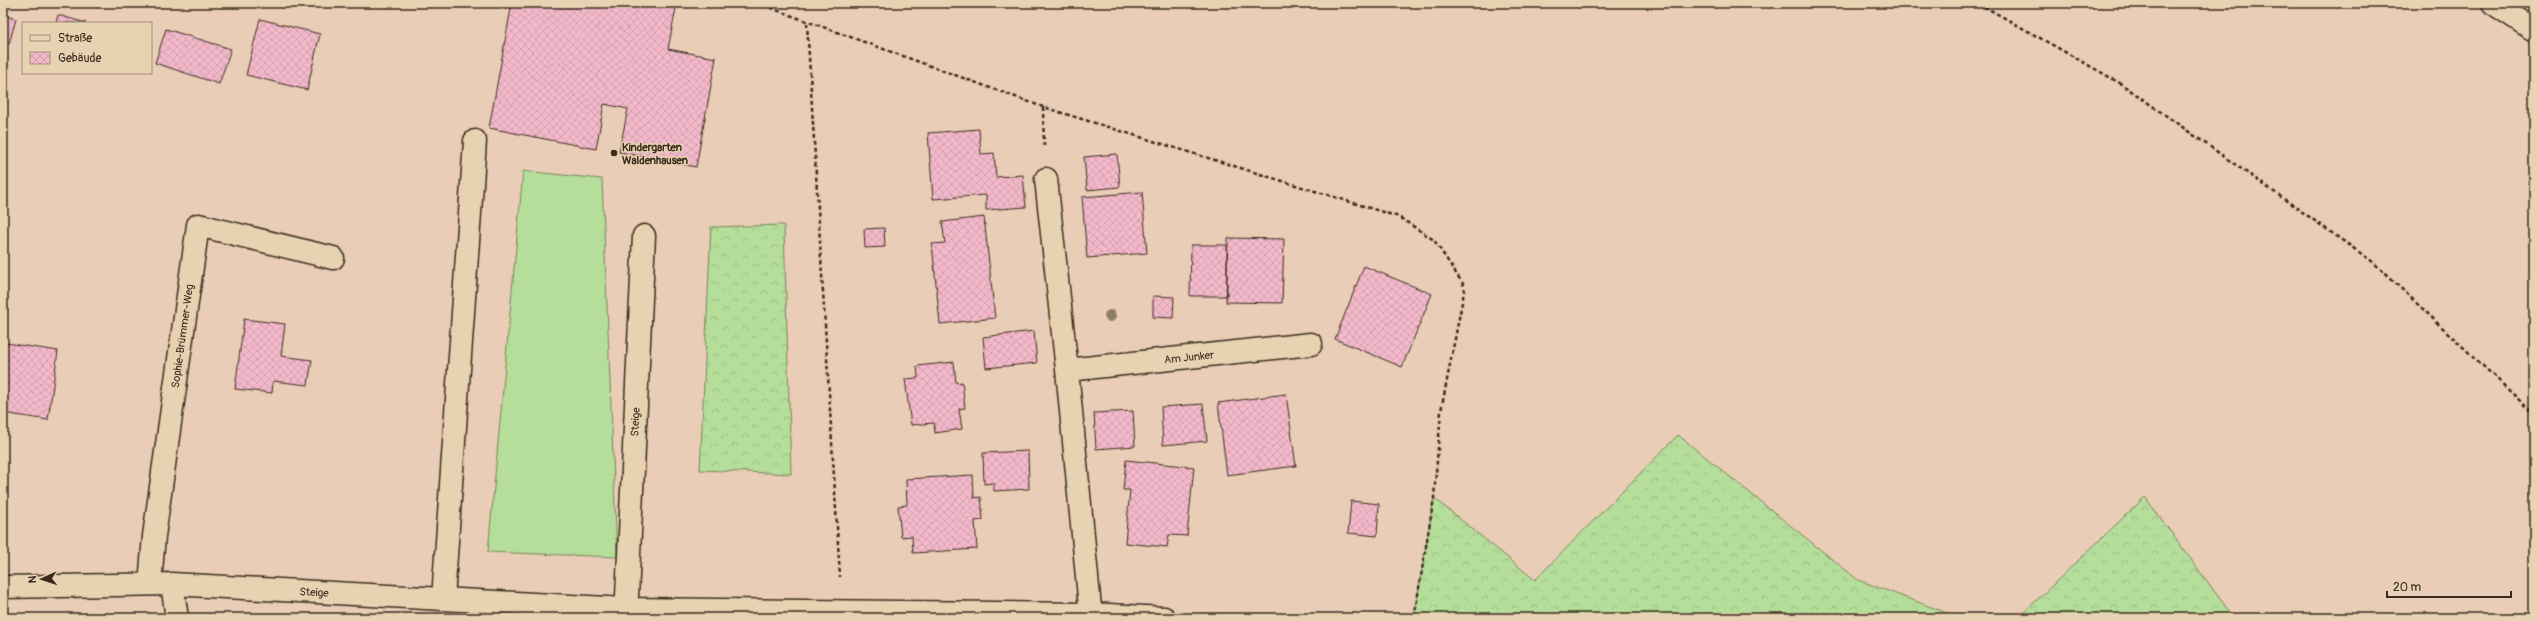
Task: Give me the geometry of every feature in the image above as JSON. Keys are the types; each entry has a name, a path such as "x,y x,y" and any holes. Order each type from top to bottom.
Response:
{"street":[{"path":"2493,3 2534,30"},
{"path":"443,599 475,140"},
{"path":"1046,179 1067,370 1091,616"},
{"name":"Sophie-Brümmer-Weg","path":"150,584 154,536 198,225 333,258"},
{"name":"Steige","path":"625,614 644,236"},
{"name":"Am Junker","path":"1067,370 1311,344"},
{"path":"172,584 177,618"},
{"name":"Steige","path":"3,587 172,584 443,599 625,614 842,611 1164,618"}],"path":[{"path":"757,3 807,23 1042,107 1399,217 1434,240 1465,287 1441,411 1434,498 1414,618"},
{"path":"1978,3 2120,83 2373,262 2534,414"},
{"path":"807,23 842,611"},
{"path":"1042,107 1046,179"},
{"path":"1739,618 1758,615 1806,614 1808,618"}],"green space":[{"path":"523,171 602,179 617,557 488,552"},
{"path":"784,225 791,474 700,470 711,227"},
{"path":"1678,435 1858,580 1961,618 1414,618 1434,498 1535,580"},
{"path":"2145,497 2234,618 2018,618"}],"building":[{"path":"512,3 677,3 668,49 716,58 696,167 619,152 628,109 604,104 596,149 489,128"},
{"path":"3,15 16,19 9,44 3,43"},
{"path":"58,15 82,22 56,22"},
{"path":"260,19 320,34 307,90 246,75"},
{"path":"166,29 231,49 219,84 155,63"},
{"path":"979,129 981,154 994,153 996,177 1023,175 1026,207 986,210 986,195 933,199 928,133"},
{"path":"1117,154 1120,187 1087,190 1084,157"},
{"path":"1142,192 1147,253 1087,258 1082,197"},
{"path":"984,217 995,318 940,324 932,244 945,243 942,222"},
{"path":"884,228 885,247 865,248 864,229"},
{"path":"1228,238 1284,239 1282,303 1226,302"},
{"path":"1191,245 1227,245 1227,296 1190,296"},
{"path":"1364,266 1432,294 1402,367 1335,339"},
{"path":"1153,296 1174,297 1173,318 1153,317"},
{"path":"244,319 285,324 281,356 312,360 308,385 273,381 272,393 235,389"},
{"path":"1034,331 1037,363 986,368 983,337"},
{"path":"6,343 58,351 48,420 3,413 3,361"},
{"path":"954,362 956,383 962,382 965,408 959,409 962,429 935,433 934,423 911,425 905,379 918,378 917,366"},
{"path":"1286,394 1296,466 1227,475 1218,403"},
{"path":"1203,404 1207,441 1163,445 1161,407"},
{"path":"1133,411 1135,446 1096,449 1094,413"},
{"path":"1028,451 1029,489 994,491 994,483 984,484 983,453"},
{"path":"1126,460 1194,467 1187,536 1169,535 1167,547 1125,543 1130,490 1123,490"},
{"path":"973,475 974,498 981,497 983,520 975,521 977,549 913,553 912,536 901,537 898,506 907,505 906,479"},
{"path":"1351,501 1379,504 1377,536 1348,533"}],"place":[{"name":"Kindergarten Waldenhausen","path":"614,153"}]}
